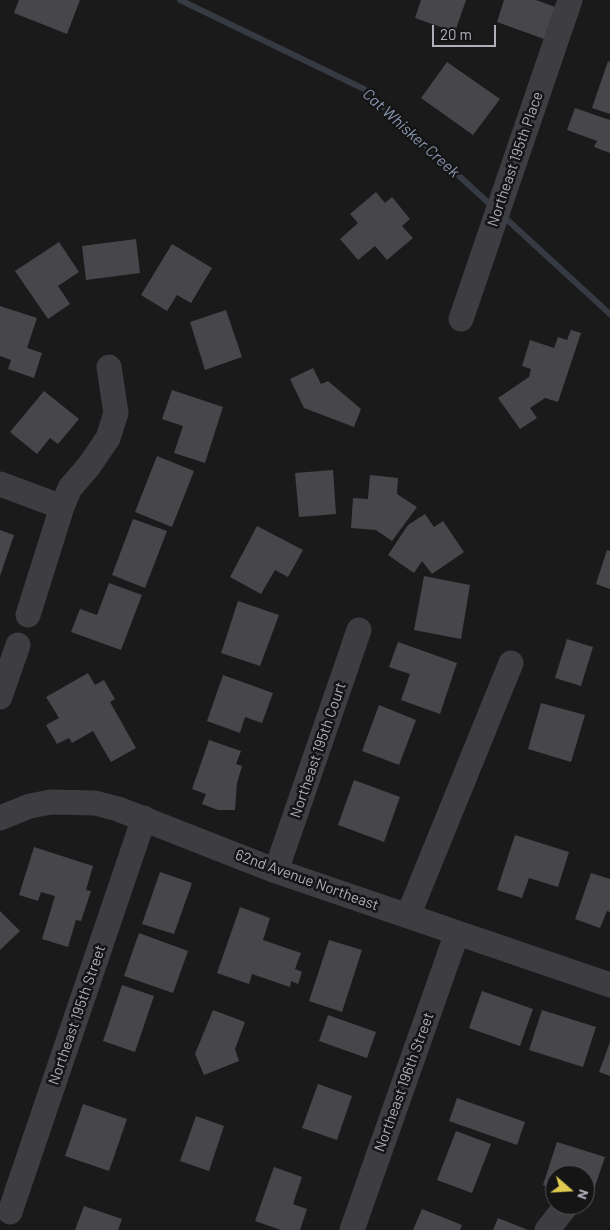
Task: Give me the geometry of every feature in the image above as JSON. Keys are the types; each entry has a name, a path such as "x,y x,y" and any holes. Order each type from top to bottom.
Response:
{"street":[{"name":"Northeast 195th Place","path":"461,319 570,0"},
{"path":"28,615 62,507 70,488 89,466 108,438 116,413 109,367"},
{"path":"0,484 62,507"},
{"name":"Northeast 195th Court","path":"276,871 359,630"},
{"path":"0,698 18,645"},
{"path":"408,916 511,663"},
{"name":"62nd Avenue Northeast","path":"1,815 30,806 72,801 94,803 144,818 276,871 610,985"},
{"name":"Northeast 195th Street","path":"10,1212 144,818"},
{"name":"Northeast 196th Street","path":"352,1230 457,933"},
{"path":"547,1230 559,1215"}],"building":[{"path":"19,0 80,0 67,34 14,13"},
{"path":"421,0 466,0 455,32 415,18"},
{"path":"504,0 536,0 555,7 544,39 497,22"},
{"path":"608,61 610,62 610,114 592,108"},
{"path":"447,62 500,99 473,135 421,98"},
{"path":"575,108 610,120 610,153 594,147 597,141 567,130"},
{"path":"376,192 385,203 392,197 410,219 402,226 413,238 387,260 375,246 358,260 340,239 358,223 350,214"},
{"path":"136,239 140,273 86,280 82,246"},
{"path":"59,242 79,272 58,286 70,304 48,319 15,271"},
{"path":"172,244 212,268 191,303 177,295 167,311 141,295"},
{"path":"0,306 37,318 27,348 42,353 34,378 8,369 11,360 0,356"},
{"path":"226,310 242,357 205,370 190,322"},
{"path":"571,330 581,333 558,402 545,398 530,408 537,418 520,429 498,398 529,377 531,369 522,366 530,340 554,348 558,337 567,340"},
{"path":"313,368 321,384 328,381 361,409 354,427 304,408 290,379"},
{"path":"172,390 223,407 205,463 174,453 183,426 162,419"},
{"path":"44,391 79,419 58,444 50,438 37,454 10,432"},
{"path":"157,456 194,471 172,527 135,512"},
{"path":"333,470 336,514 299,517 295,473"},
{"path":"370,475 398,478 397,494 417,507 392,541 376,530 351,528 353,498 368,499"},
{"path":"425,514 434,527 443,521 464,552 432,574 422,561 414,573 388,555 408,525"},
{"path":"133,519 167,531 145,588 112,575"},
{"path":"257,526 303,550 288,577 275,570 261,594 230,577"},
{"path":"0,530 14,535 0,576"},
{"path":"607,550 610,551 610,589 596,584"},
{"path":"424,576 470,585 461,639 414,630"},
{"path":"109,583 142,595 121,650 71,632 80,609 97,615"},
{"path":"238,601 279,615 260,666 221,653"},
{"path":"567,639 593,647 581,686 555,678"},
{"path":"398,642 457,663 440,714 401,700 410,674 389,667"},
{"path":"88,673 95,685 104,680 115,699 110,702 136,748 111,762 93,731 72,743 69,738 57,744 46,725 59,718 46,697"},
{"path":"223,675 273,693 262,723 245,717 240,733 207,721"},
{"path":"541,703 585,715 571,762 528,749"},
{"path":"379,705 416,720 399,765 362,751"},
{"path":"209,740 241,751 236,764 242,766 237,783 235,810 218,810 202,804 206,794 192,789"},
{"path":"354,780 400,797 384,842 338,825"},
{"path":"515,835 569,852 558,887 529,878 522,898 497,890"},
{"path":"34,847 93,866 86,890 91,891 81,921 76,920 68,947 42,939 55,896 41,892 38,901 19,895"},
{"path":"160,872 192,883 174,934 142,924"},
{"path":"591,873 610,879 610,912 607,911 600,928 575,919"},
{"path":"240,907 270,918 263,940 301,953 295,969 302,972 298,984 291,981 290,987 252,974 249,984 217,973"},
{"path":"0,911 20,931 0,950"},
{"path":"139,933 188,951 173,993 124,976"},
{"path":"329,940 362,950 342,1012 309,1001"},
{"path":"122,985 154,996 135,1052 103,1041"},
{"path":"482,991 533,1009 520,1046 469,1028"},
{"path":"213,1010 245,1022 235,1049 239,1061 204,1075 195,1054"},
{"path":"542,1010 596,1027 583,1067 529,1050"},
{"path":"328,1015 376,1032 367,1058 319,1041"},
{"path":"610,1042 610,1076 599,1072"},
{"path":"318,1084 352,1096 337,1140 302,1128"},
{"path":"457,1098 525,1122 517,1145 449,1121"},
{"path":"83,1104 127,1119 109,1171 65,1156"},
{"path":"196,1116 224,1126 209,1171 180,1161"},
{"path":"456,1131 491,1144 472,1193 437,1180"},
{"path":"557,1142 605,1157 595,1186 595,1165 550,1165"},
{"path":"274,1167 302,1177 293,1204 307,1209 300,1230 281,1230 255,1221"},
{"path":"84,1206 122,1219 118,1230 75,1230"},
{"path":"422,1209 462,1225 460,1230 413,1230"},
{"path":"498,1218 528,1230 493,1230"}],"waterway":[{"name":"Cat Whisker Creek","path":"180,0 364,89 493,207"},
{"name":"Cat Whisker Creek","path":"502,215 610,314"}]}
